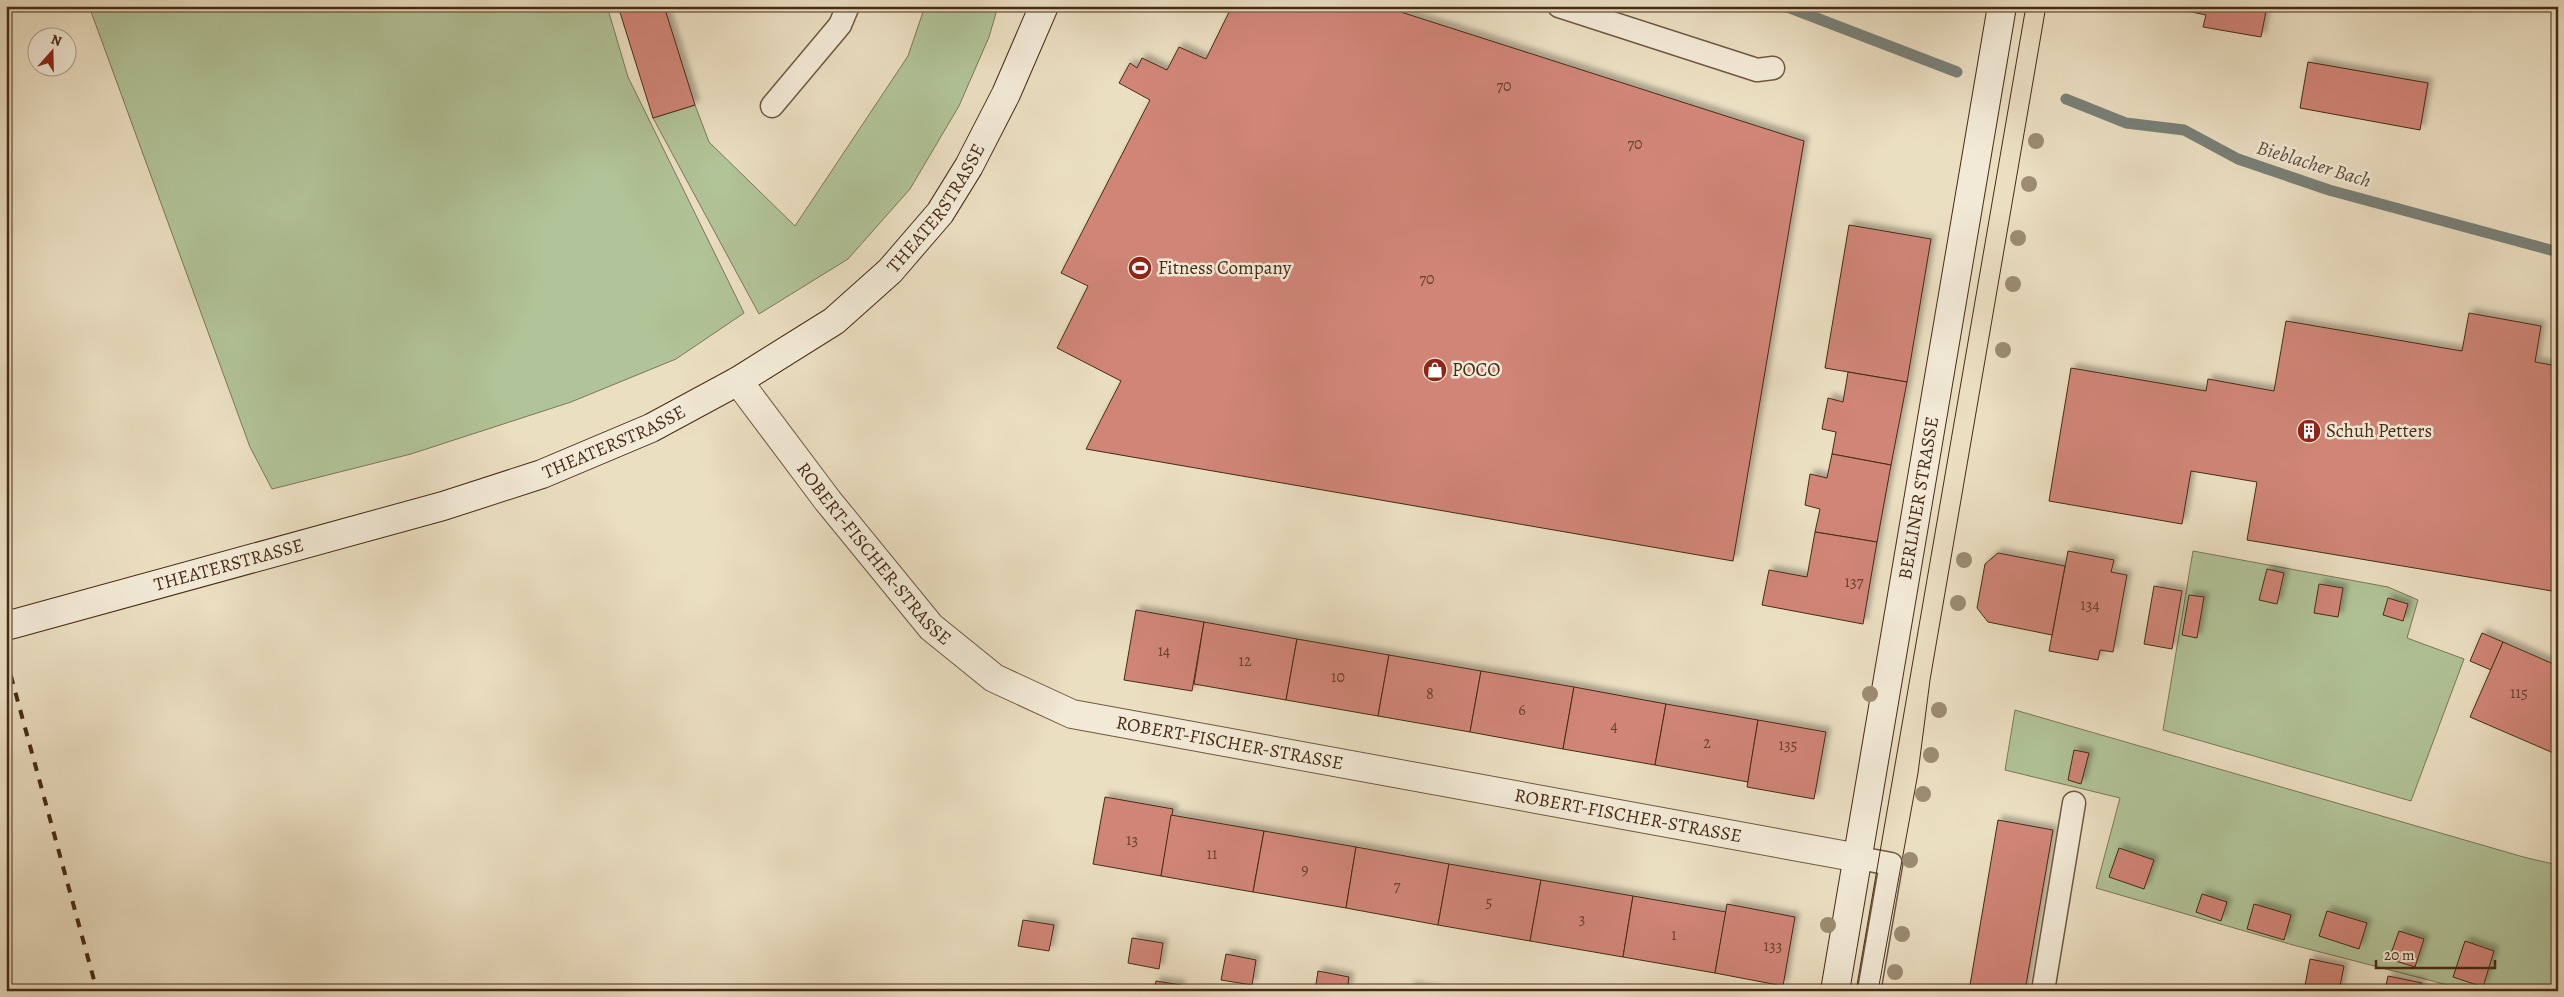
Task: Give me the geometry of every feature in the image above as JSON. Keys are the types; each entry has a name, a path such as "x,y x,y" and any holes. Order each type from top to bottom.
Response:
{"main road":[{"name":"THEATERSTRASSE","path":"6,626 443,506 542,474 651,428 738,381 834,322 890,270 940,213 969,166 1006,94 1044,6"},
{"name":"BERLINER STRASSE","path":"1835,991 2002,6"},
{"name":"ROBERT-FISCHER-STRASSE","path":"738,381 828,501 931,626 994,678 1072,714 1859,858"}],"lane":[{"path":"772,106 840,25 848,6"},
{"path":"1559,6 1757,70 1773,68"},
{"path":"2043,991 2074,803"},
{"path":"1859,858 1890,864 1868,991"}],"green space":[{"path":"89,6 607,6 628,77 744,313 676,359 571,402 411,454 272,489 250,447"},
{"path":"925,6 998,6 989,37 959,106 910,189 848,259 759,314 653,118 695,105 709,142 795,226 908,56"},
{"path":"2193,551 2388,587 2418,600 2407,638 2464,659 2411,801 2163,730"},
{"path":"2015,710 2527,858 2558,865 2558,991 2471,991 2293,945 2096,888 2120,798 2005,770"}],"building":[{"path":"618,6 664,6 695,105 653,118"},
{"path":"1232,6 1382,6 1804,141 1733,561 1086,449 1121,381 1057,348 1088,286 1061,273 1150,100 1119,83 1130,63 1137,68 1142,58 1167,70 1179,47 1206,59"},
{"path":"2163,6 2267,6 2261,37 2203,27 2206,15"},
{"path":"2308,62 2428,83 2420,130 2300,108"},
{"path":"1849,225 1931,239 1907,382 1825,368"},
{"name":"Schuh Petters","path":"2469,313 2541,326 2535,362 2558,366 2558,592 2247,540 2257,482 2191,471 2182,524 2049,501 2071,368 2206,391 2208,379 2274,391 2286,321 2462,351"},
{"path":"1848,372 1907,382 1891,465 1832,454 1836,432 1822,429 1828,398 1843,402"},
{"path":"1832,454 1891,465 1877,542 1815,532 1820,509 1805,505 1810,474 1827,478"},
{"path":"1815,532 1877,542 1863,624 1762,605 1769,570 1807,577"},
{"path":"2068,551 2114,560 2111,572 2127,575 2113,652 2100,650 2098,660 2049,651"},
{"path":"1998,553 2065,566 2052,635 1988,622 1977,608 1985,564"},
{"path":"2267,569 2284,573 2277,604 2259,600"},
{"path":"2319,584 2343,588 2338,617 2314,613"},
{"path":"2154,586 2182,591 2172,649 2144,644"},
{"path":"2189,595 2204,597 2197,638 2182,635"},
{"path":"2388,598 2408,604 2403,621 2383,615"},
{"path":"1136,610 1204,622 1192,691 1124,680"},
{"path":"1204,622 1297,639 1286,700 1194,684"},
{"path":"2482,633 2503,642 2491,670 2470,661"},
{"path":"1297,639 1389,655 1378,716 1286,700"},
{"path":"2503,642 2558,666 2558,755 2470,717"},
{"path":"1389,655 1481,671 1470,732 1378,716"},
{"path":"1481,671 1574,687 1563,749 1470,732"},
{"path":"1574,687 1666,704 1655,765 1563,749"},
{"path":"1666,704 1758,720 1748,782 1655,765"},
{"path":"1758,720 1826,732 1814,799 1747,787"},
{"path":"2074,750 2089,753 2081,784 2068,780"},
{"path":"1105,797 1173,809 1161,876 1093,864"},
{"path":"1171,815 1264,831 1253,892 1161,876"},
{"path":"1998,820 2053,830 2025,991 1969,991"},
{"path":"1264,831 1356,847 1346,908 1253,892"},
{"path":"1356,847 1449,864 1438,925 1346,908"},
{"path":"2119,848 2154,860 2144,889 2109,877"},
{"path":"1449,864 1541,880 1530,941 1438,925"},
{"path":"1541,880 1633,896 1623,957 1530,941"},
{"path":"2202,894 2227,902 2221,921 2196,912"},
{"path":"1633,896 1726,912 1715,973 1623,957"},
{"path":"1727,904 1795,917 1783,986 1715,973"},
{"path":"2254,904 2291,915 2284,940 2247,929"},
{"path":"2327,911 2367,923 2359,949 2319,936"},
{"path":"1023,920 1054,925 1049,951 1018,946"},
{"path":"2399,931 2424,939 2415,967 2389,959"},
{"path":"1132,938 1163,943 1159,969 1128,963"},
{"path":"2465,941 2494,951 2483,987 2453,977"},
{"path":"1226,954 1256,960 1252,985 1221,980"},
{"path":"2310,959 2344,966 2339,991 2304,991"},
{"path":"1318,971 1349,977 1347,991 1315,991"},
{"path":"2388,976 2422,983 2420,991 2385,991"},
{"path":"1156,981 1181,985 1180,991 1154,991"},
{"path":"1411,986 1440,991 1410,991"}],"waterway":[{"name":"Bieblacher Bach","path":"1785,6 1957,72"},
{"name":"Bieblacher Bach","path":"2066,99 2126,123 2184,130 2238,159 2329,190 2558,252"}],"tram line":[{"path":"1856,991 2026,6"},
{"path":"1878,991 1918,773 1930,680 2046,6"}],"railway":[{"path":"6,658 97,991"}],"place":[{"name":"Fitness Company","path":"1140,268"},
{"name":"POCO","path":"1435,370"},
{"name":"Schuh Petters","path":"2309,431"}]}
